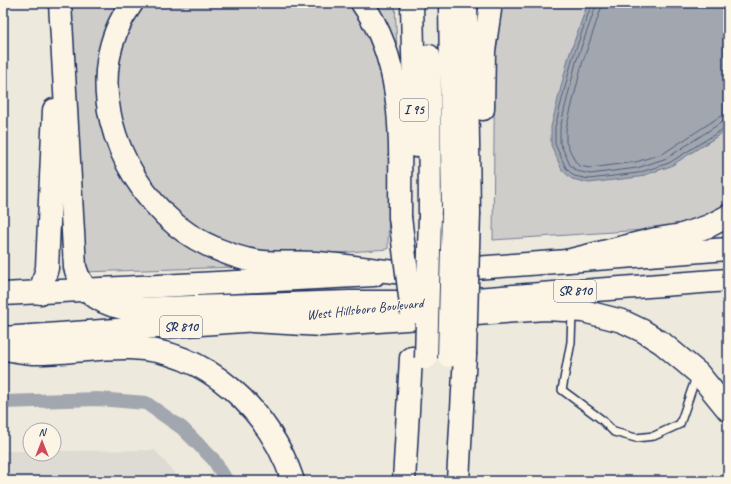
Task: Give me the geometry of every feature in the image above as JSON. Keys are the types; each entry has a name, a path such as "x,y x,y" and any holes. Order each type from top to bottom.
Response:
{"main road":[{"path":"59,3 74,250 79,281 88,291 106,304 120,308 132,309 348,302 417,307"},
{"path":"40,293 47,268 59,3"},
{"path":"132,3 117,30 110,54 106,75 108,107 117,140 127,164 141,188 158,208 193,237 224,252 249,260 275,264 315,263 403,273"},
{"path":"362,3 384,46 396,90 400,128 415,216"},
{"name":"I 95","path":"404,481 419,358 412,3"},
{"path":"419,481 419,358 415,216 427,3"},
{"path":"450,3 468,212"},
{"path":"458,481 457,356 467,307 468,212 466,3"},
{"path":"442,481 457,356 468,212 484,52 491,3"},
{"path":"567,261 656,238 682,235 709,226 728,216"},
{"name":"SR 810","path":"3,294 88,291 403,273 728,249"},
{"name":"West Hillsboro Boulevard","path":"3,338 252,322 728,280"},
{"path":"252,322 322,325 545,309 572,309 603,315 638,329 662,343 698,373 728,410"},
{"path":"3,349 34,353 130,348 154,350 191,363 226,384 256,413 279,447 293,481"}],"lane":[{"path":"572,309 571,342 562,390 601,419 614,432 636,438 654,436 680,424 698,373"}],"shaded area":[{"path":"69,3 118,3 106,28 98,54 95,79 96,104 101,129 110,154 123,177 149,214 170,234 238,267 83,272"},
{"path":"141,3 355,3 380,58 390,128 388,249 337,253 286,254 247,249 207,232 204,236 163,203 124,141 114,59"},
{"path":"372,3 395,3 397,51"},
{"path":"498,3 588,3 568,59 701,147 728,129 728,204 703,217 658,229 493,240 495,32"},
{"path":"155,450 181,481 3,481 3,451 22,451 22,462 62,462 62,451"}],"water":[{"path":"588,3 728,3 728,129 671,166 639,177 589,183 572,179 562,170 551,145 551,127 568,59"}],"waterway":[{"path":"3,402 98,399 146,403 182,428 213,459 227,481"}]}
